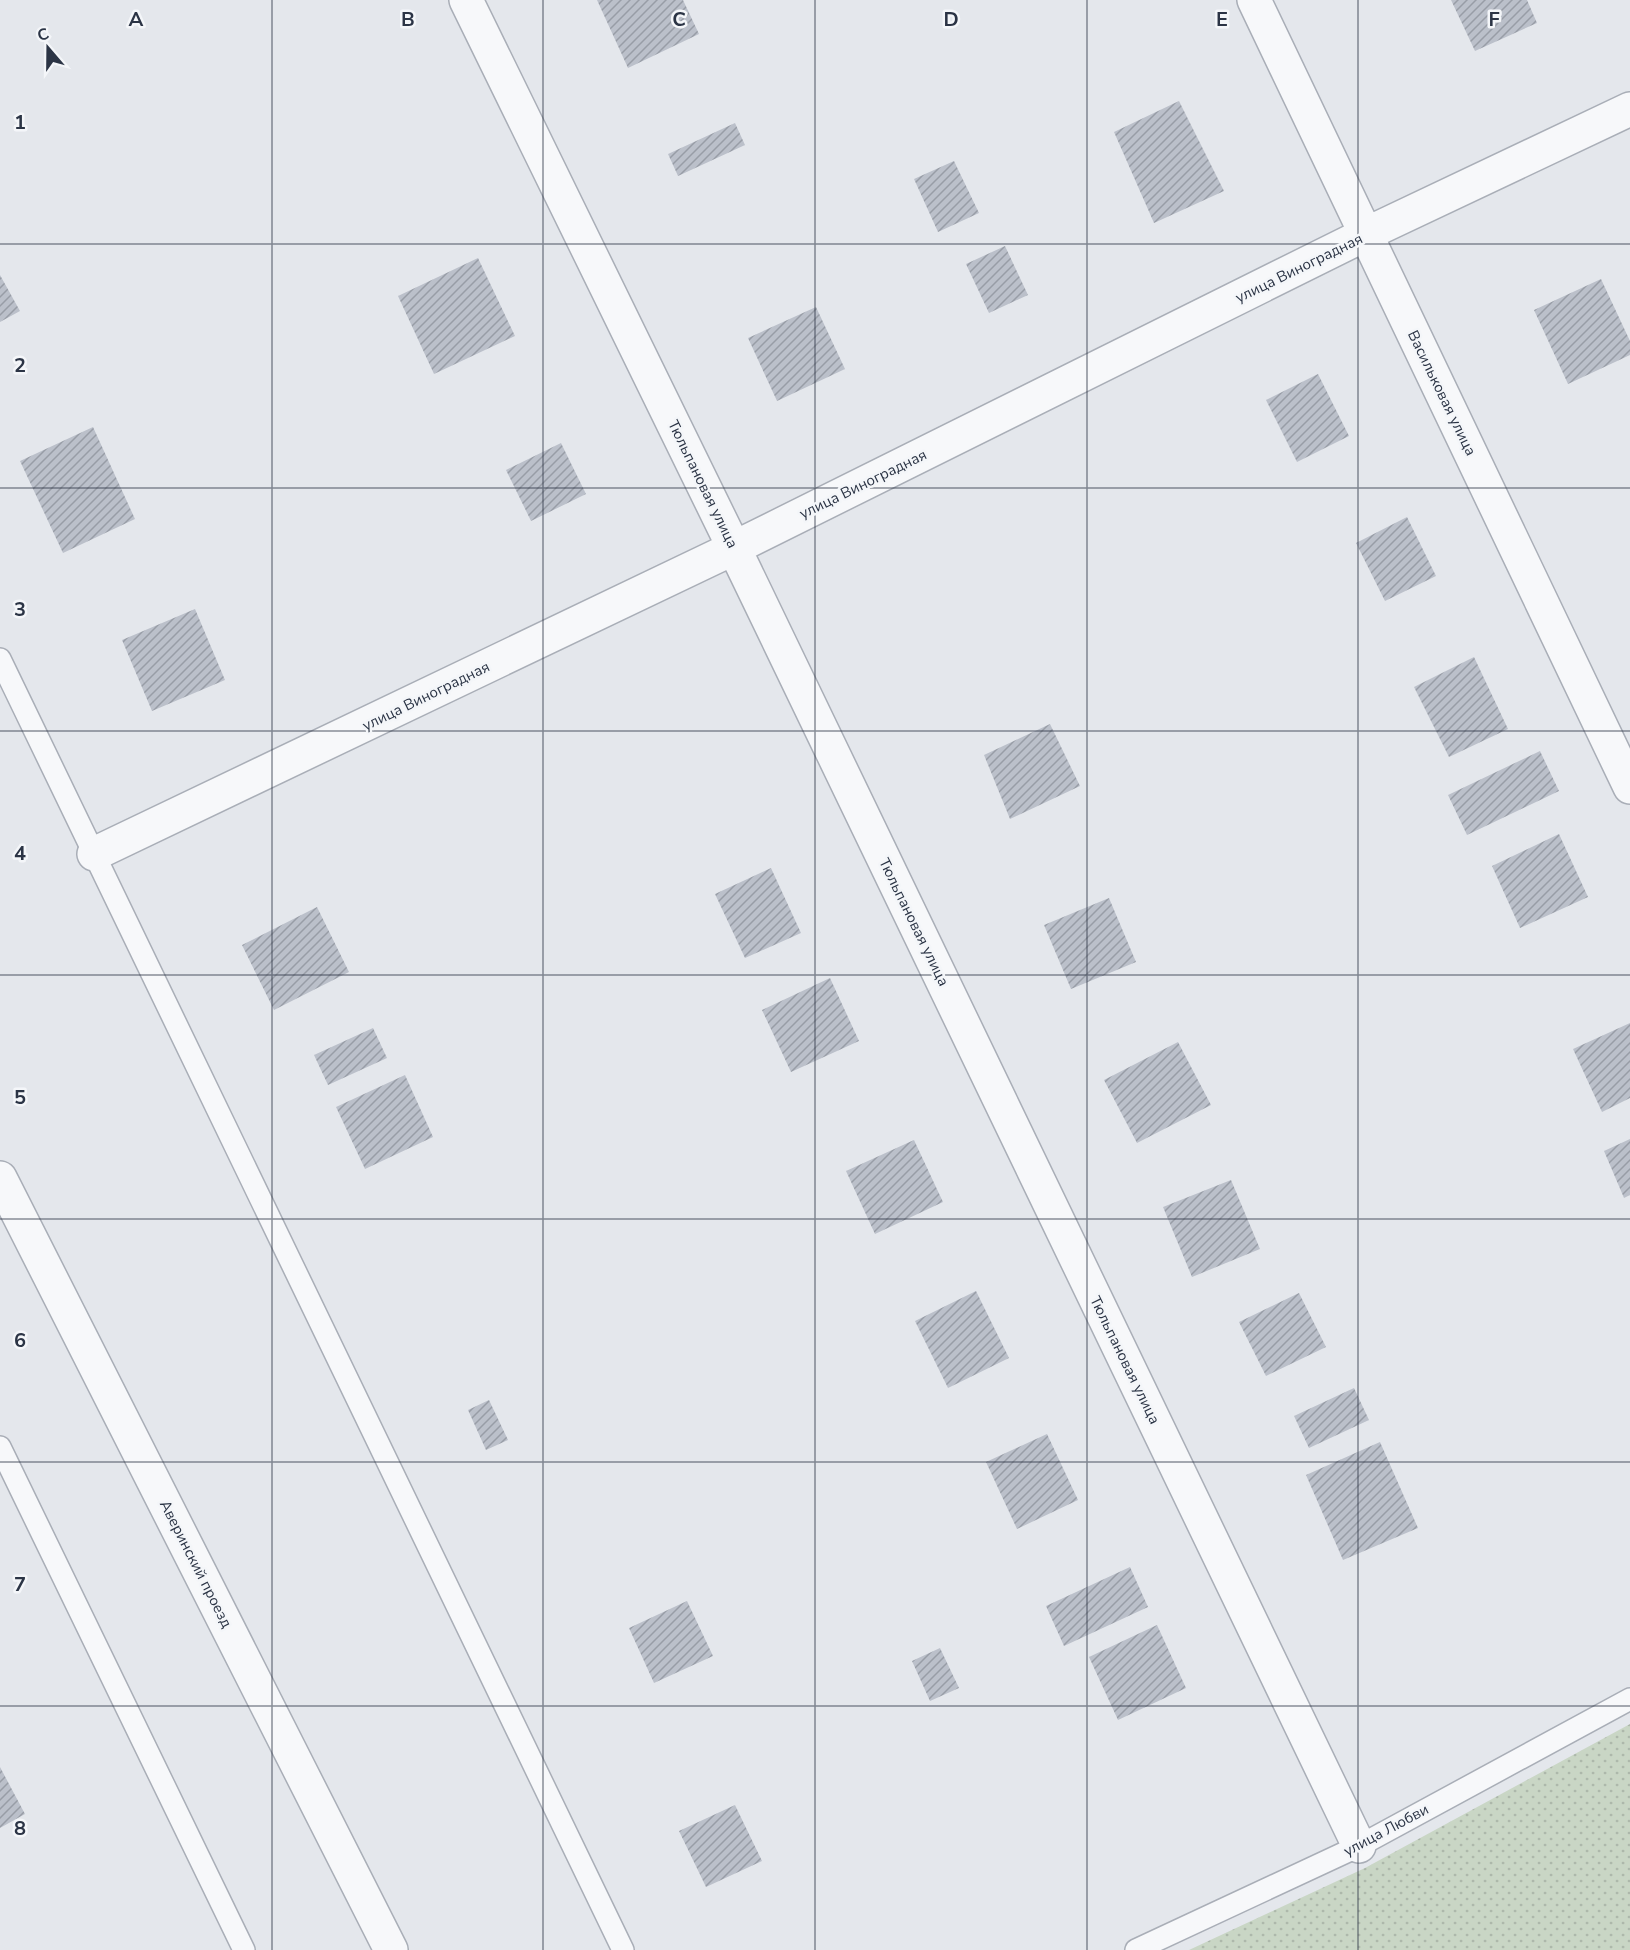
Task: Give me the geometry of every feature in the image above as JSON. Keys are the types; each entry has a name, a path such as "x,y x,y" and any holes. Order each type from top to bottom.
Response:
{"street":[{"name":"Тюльпановая улица","path":"466,0 734,548 1359,1846"},
{"name":"Васильковая улица","path":"1254,0 1630,787"},
{"name":"улица Виноградная","path":"94,854 734,548 1366,234 1630,108"},
{"name":"Аверинский проезд","path":"0,1178 391,1950"}],"lane":[{"path":"0,659 623,1950"},
{"path":"0,1447 244,1950"},
{"name":"улица Любви","path":"1136,1950 1359,1846 1630,1700"}],"green space":[{"path":"1630,1724 1630,1950 1189,1950 1365,1868"}],"building":[{"path":"597,0 683,0 699,34 628,68"},
{"path":"1451,0 1527,0 1537,23 1475,51"},
{"path":"1179,101 1224,191 1154,223 1114,132"},
{"path":"735,123 745,145 678,176 668,154"},
{"path":"954,161 979,213 938,232 914,179"},
{"path":"1005,246 1028,295 989,313 966,264"},
{"path":"478,258 515,336 434,374 398,296"},
{"path":"0,275 20,311 0,322"},
{"path":"1601,279 1630,341 1630,355 1568,384 1534,310"},
{"path":"816,307 845,369 777,401 748,338"},
{"path":"1318,374 1349,436 1297,462 1266,400"},
{"path":"93,427 135,519 63,553 20,461"},
{"path":"561,443 586,494 531,521 506,470"},
{"path":"1407,517 1436,576 1385,601 1356,543"},
{"path":"195,609 225,680 152,711 122,640"},
{"path":"1474,657 1508,729 1449,757 1414,687"},
{"path":"1050,724 1080,786 1010,819 984,755"},
{"path":"1540,751 1559,791 1467,835 1448,795"},
{"path":"1559,834 1588,897 1520,928 1492,866"},
{"path":"771,868 801,933 745,958 715,894"},
{"path":"1109,898 1136,962 1071,989 1044,925"},
{"path":"317,907 349,972 274,1010 242,945"},
{"path":"830,978 859,1041 791,1072 762,1010"},
{"path":"1630,1023 1630,1098 1602,1112 1573,1049"},
{"path":"373,1028 387,1058 328,1085 314,1055"},
{"path":"1178,1042 1211,1105 1137,1143 1104,1080"},
{"path":"405,1075 433,1137 365,1169 336,1107"},
{"path":"1630,1139 1630,1195 1624,1198 1604,1151"},
{"path":"914,1140 943,1202 875,1234 846,1171"},
{"path":"1231,1180 1260,1249 1192,1277 1163,1207"},
{"path":"976,1291 1009,1358 948,1388 915,1321"},
{"path":"1299,1293 1326,1347 1266,1376 1239,1322"},
{"path":"1354,1388 1369,1420 1309,1448 1294,1416"},
{"path":"489,1400 508,1440 486,1450 468,1410"},
{"path":"1047,1434 1078,1500 1017,1529 986,1462"},
{"path":"1380,1442 1418,1528 1343,1560 1306,1475"},
{"path":"1130,1567 1148,1607 1064,1646 1046,1606"},
{"path":"687,1601 713,1656 654,1683 629,1628"},
{"path":"1157,1625 1186,1688 1118,1720 1089,1657"},
{"path":"940,1648 959,1688 930,1701 912,1661"},
{"path":"0,1767 25,1814 0,1828"},
{"path":"735,1805 762,1861 706,1887 679,1831"}]}
